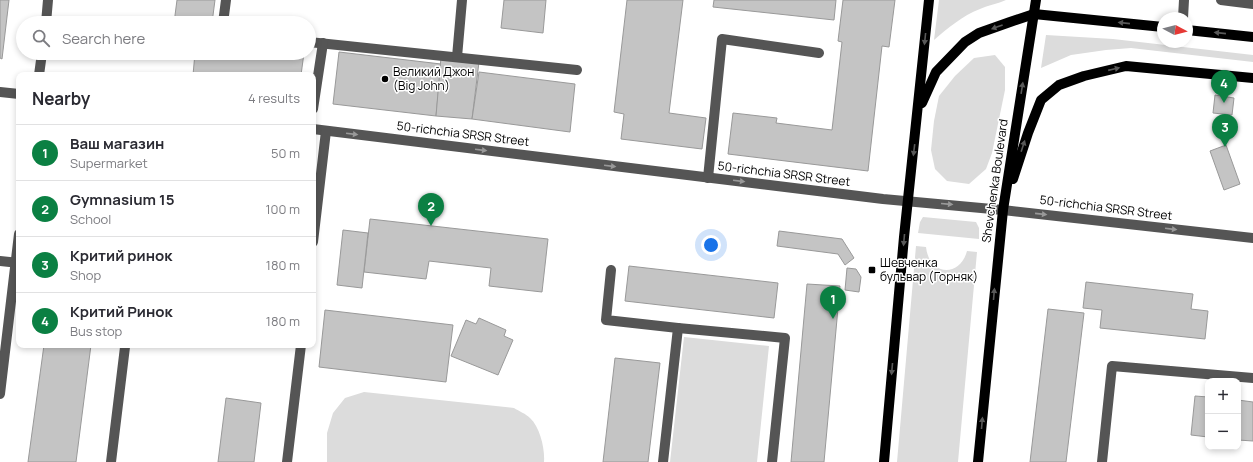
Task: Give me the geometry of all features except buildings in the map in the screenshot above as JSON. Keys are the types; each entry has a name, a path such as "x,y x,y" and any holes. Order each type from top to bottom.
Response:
{"main road":[{"path":"884,462 908,201 929,0"},
{"name":"Shevchenka Boulevard","path":"978,462 1003,210 1036,0"},
{"path":"918,112 936,72 965,42 979,33 1034,14 1157,26"},
{"path":"1193,31 1253,37"},
{"path":"1003,210 1028,133 1041,100 1059,85 1084,76 1126,66 1253,78"}],"street":[{"path":"47,16 48,0"},
{"path":"224,16 226,0"},
{"path":"457,57 462,0"},
{"path":"1183,12 1184,0"},
{"path":"1220,0 1253,4"},
{"path":"708,178 722,39 819,53"},
{"path":"316,43 577,70"},
{"path":"316,90 323,44"},
{"path":"40,72 41,60"},
{"path":"0,92 16,94"},
{"name":"50-richchia SRSR Street","path":"316,129 708,178 1253,238"},
{"path":"316,216 326,131"},
{"path":"0,261 16,263"},
{"path":"611,270 606,320 785,338 772,462"},
{"path":"0,394 16,271"},
{"path":"663,462 678,328"},
{"path":"111,462 125,348"},
{"path":"288,462 301,348"},
{"path":"1102,462 1112,366 1253,378"}],"shaded area":[{"path":"939,0 1006,0 967,15 934,40"},
{"path":"1046,35 1113,39 1157,44 1157,48 1192,48 1253,55 1253,62 1131,48 1071,55 1041,68"},
{"path":"995,55 1005,67 1005,90 992,153 986,169 969,184 947,181 935,169 931,150 934,121 939,96 955,76 974,58"},
{"path":"923,217 976,222 979,228 979,239 918,233 920,222"},
{"path":"916,246 926,247 928,257 933,264 938,268 945,270 958,266 963,260 967,251 977,252 958,462 897,462"},
{"path":"684,337 769,346 757,462 670,462"},
{"path":"364,392 514,408 528,417 537,427 543,445 544,462 327,462 327,433 333,413 345,398"}],"place":[{"name":"Великий Джон (Big John)","path":"385,79"},
{"name":"Критий Ринок","path":"1224,103"},
{"name":"Критий ринок","path":"1225,147"},
{"name":"Gymnasium 15","path":"431,226"},
{"name":"Шевченка бульвар (Горняк)","path":"872,270"},
{"name":"Ваш магазин","path":"833,319"}]}
